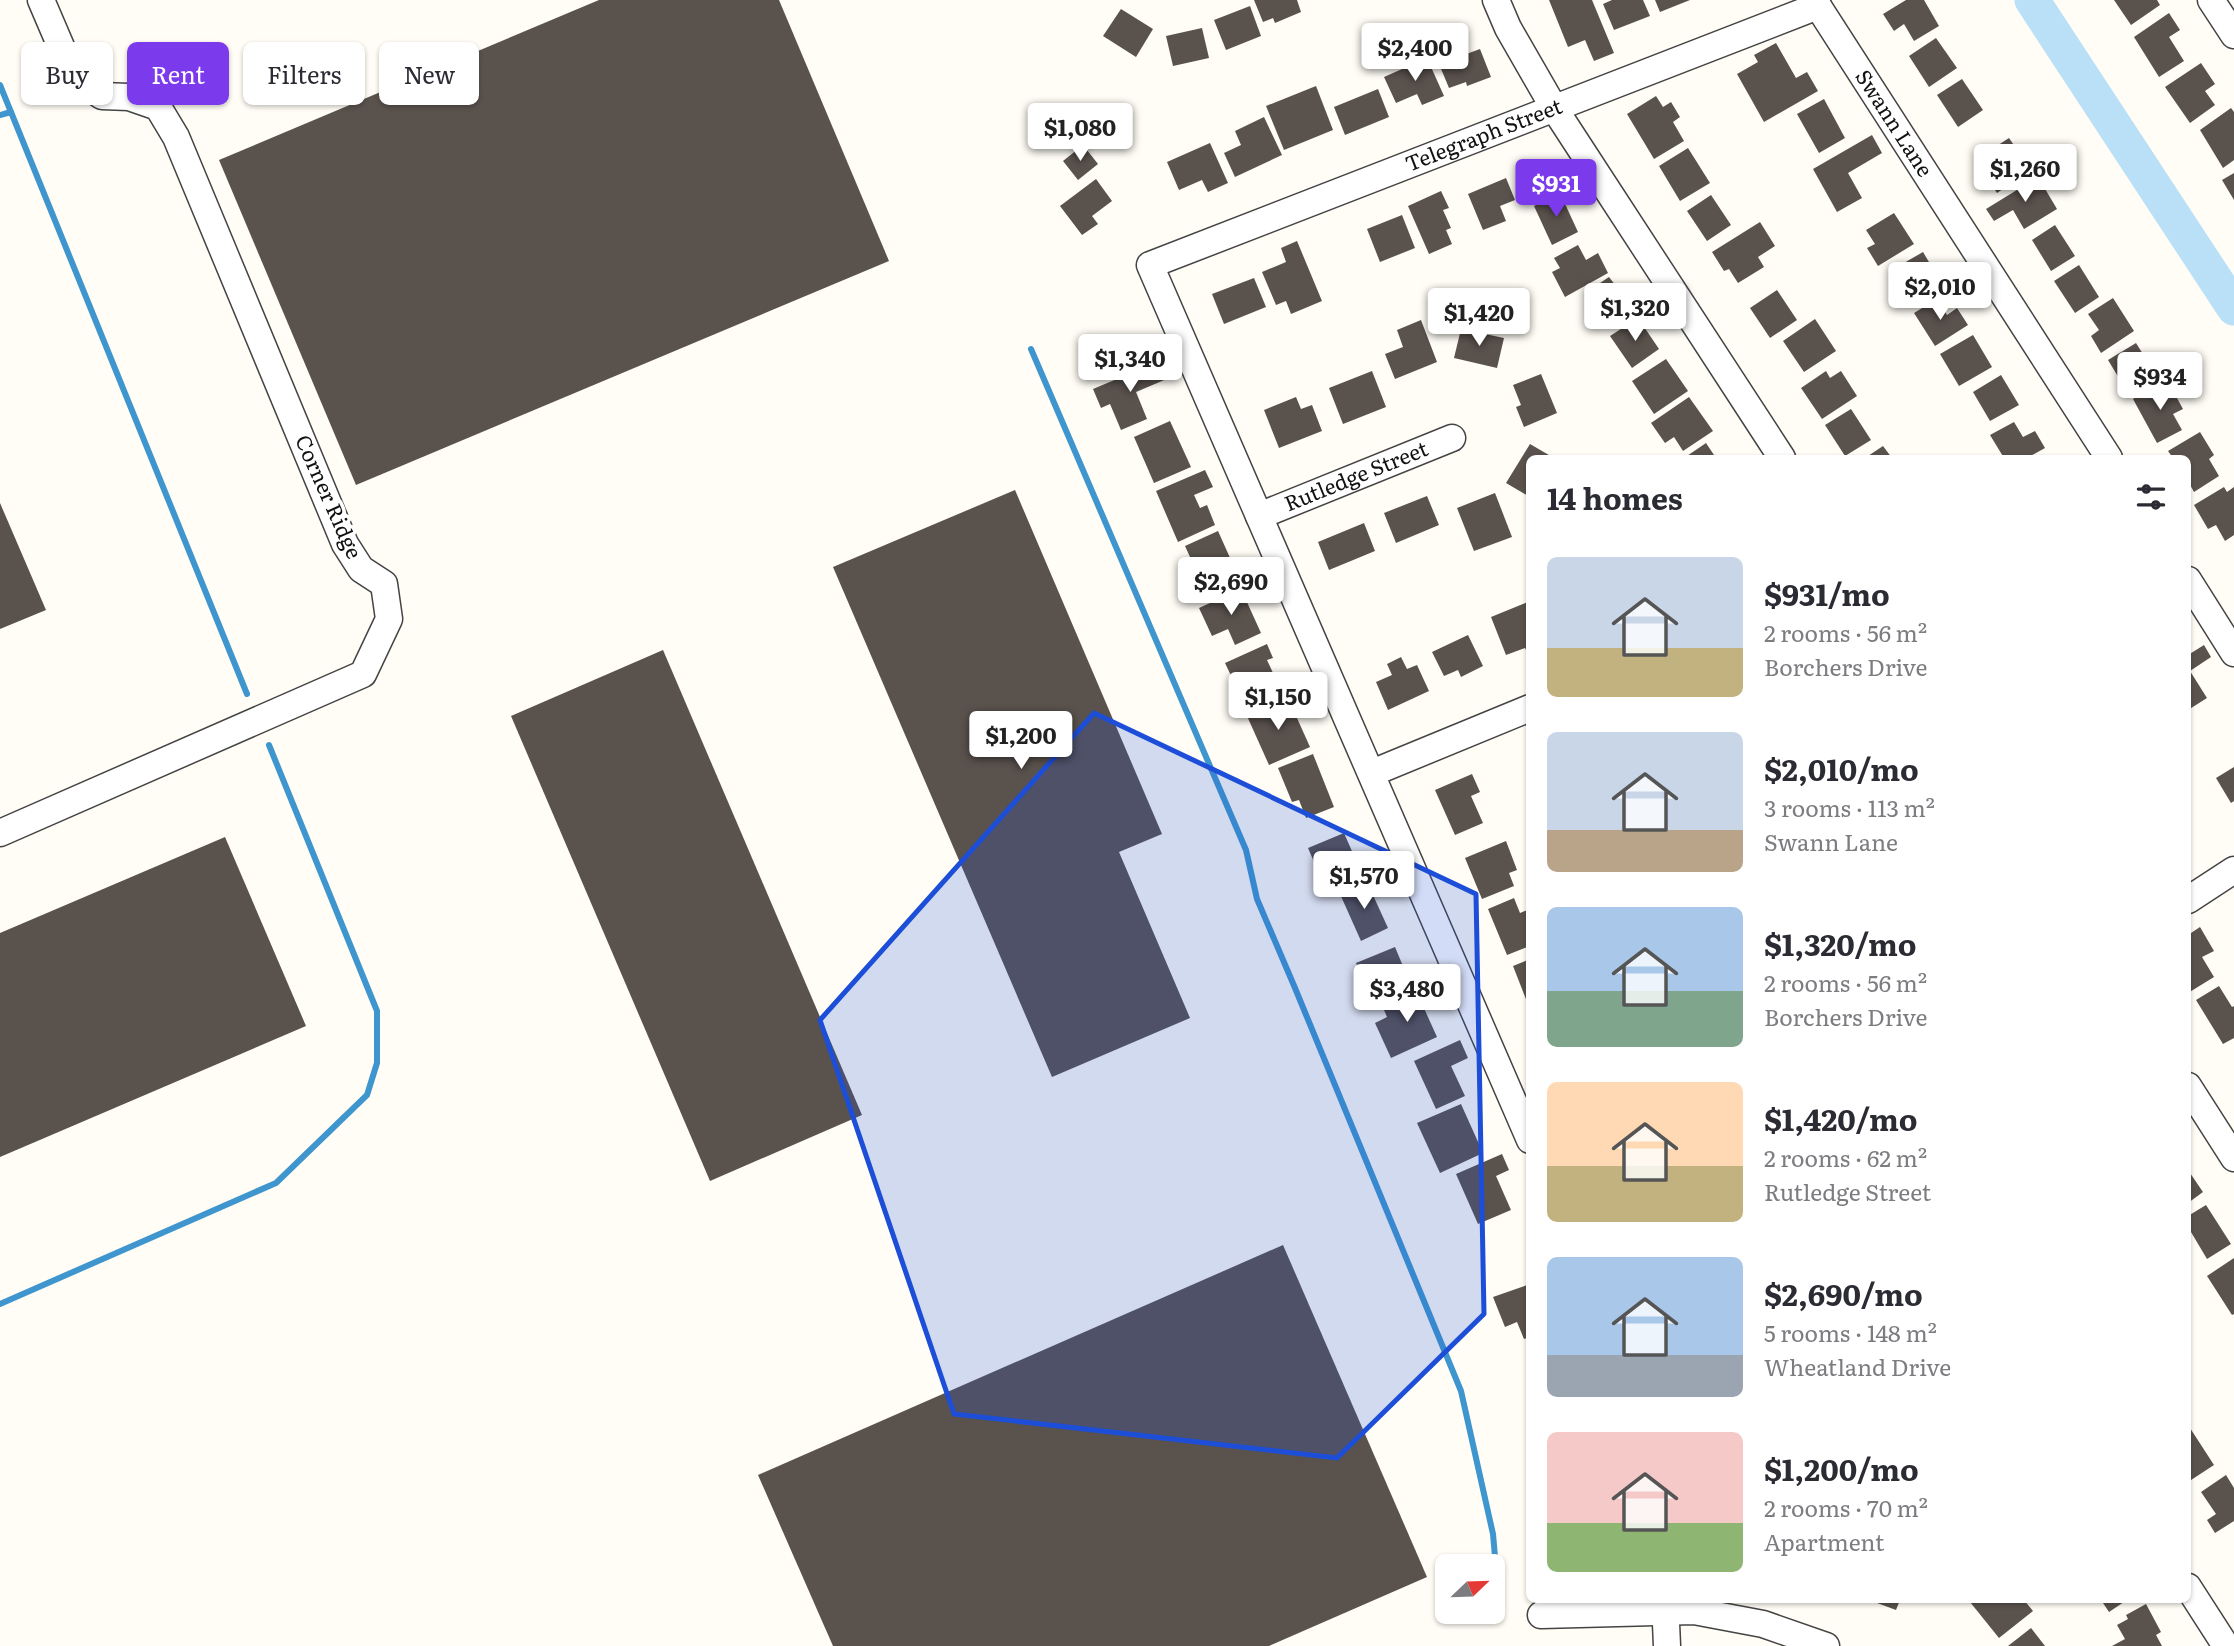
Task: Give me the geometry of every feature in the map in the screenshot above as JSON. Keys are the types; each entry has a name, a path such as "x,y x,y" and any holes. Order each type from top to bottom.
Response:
{"street":[{"name":"Corner Ridge","path":"0,834 363,674 389,619 384,584 361,569 345,544 176,137 158,107 129,97 102,96 74,77 41,0"},
{"path":"1496,0 1508,28 1554,108 1780,455"},
{"path":"2211,0 2234,35"},
{"name":"Telegraph Street","path":"1259,516 1150,265 1816,3"},
{"name":"Swann Lane","path":"1816,3 2107,455"},
{"name":"Rutledge Street","path":"1259,516 1452,438"},
{"path":"1259,516 1526,1131"},
{"path":"2191,585 2234,653"},
{"path":"1372,772 1526,710"},
{"path":"2191,898 2234,870"},
{"path":"2191,1091 2234,1158"},
{"path":"2191,1592 2225,1646"},
{"path":"1541,1615 1666,1606 1763,1624 1826,1646"},
{"path":"1666,1606 1667,1646"}],"highlighted area":[{"path":"1094,713 1476,894 1484,1314 1337,1458 954,1414 820,1020"}],"building":[{"path":"599,0 779,0 889,261 356,485 219,160 350,105 365,105 365,99 379,93 379,105 479,105 479,51"},
{"path":"1254,0 1297,0 1301,12 1275,23 1273,18 1263,22"},
{"path":"1549,0 1592,0 1614,53 1594,61 1585,40 1568,47"},
{"path":"1612,0 1643,0 1650,16 1614,30 1603,4"},
{"path":"1655,0 1690,0 1660,12"},
{"path":"1906,0 1924,0 1939,26 1914,41 1904,24 1894,31 1883,14"},
{"path":"2114,0 2157,0 2160,5 2131,25"},
{"path":"1250,6 1261,36 1226,50 1214,20"},
{"path":"1121,9 1153,29 1136,57 1103,36"},
{"path":"2169,13 2180,30 2169,37 2184,61 2159,77 2134,37"},
{"path":"1202,28 1209,58 1173,66 1166,36"},
{"path":"1936,38 1957,68 1929,87 1909,56"},
{"path":"1776,43 1796,78 1807,72 1818,91 1764,122 1737,74 1758,62 1754,55"},
{"path":"1480,49 1491,77 1467,86 1466,82 1449,88 1439,64"},
{"path":"1427,58 1444,96 1422,105 1417,94 1396,103 1384,77"},
{"path":"2201,63 2215,84 2205,91 2215,105 2190,123 2165,87"},
{"path":"1962,79 1983,110 1958,127 1937,95"},
{"path":"1316,86 1333,130 1284,150 1266,106"},
{"path":"1378,89 1389,117 1345,135 1334,107"},
{"path":"1656,96 1663,107 1671,102 1680,117 1673,122 1684,141 1654,159 1627,114"},
{"path":"1824,99 1845,138 1819,153 1797,114"},
{"path":"2231,108 2234,112 2234,160 2223,168 2200,130"},
{"path":"1264,117 1282,155 1235,177 1224,153 1241,145 1235,131"},
{"path":"1872,135 1882,153 1848,173 1862,198 1837,212 1813,169"},
{"path":"2009,138 2031,170 1997,193 1986,176 1997,169 1986,153"},
{"path":"1210,143 1228,183 1208,192 1202,180 1179,190 1167,162"},
{"path":"1083,145 1098,164 1078,180 1063,161"},
{"path":"1688,148 1710,183 1680,201 1659,166"},
{"path":"2234,173 2234,200 2222,180"},
{"path":"2038,177 2057,209 2024,229 2013,210 1994,221 1986,209"},
{"path":"1506,178 1515,200 1500,206 1506,221 1483,230 1468,194"},
{"path":"1096,179 1112,201 1092,216 1098,224 1082,235 1060,206"},
{"path":"1441,191 1449,208 1443,210 1451,228 1446,230 1452,244 1429,254 1408,206"},
{"path":"1560,193 1578,232 1552,245 1534,206"},
{"path":"1711,195 1731,225 1707,241 1687,211"},
{"path":"1894,213 1914,244 1878,266 1867,248 1875,244 1866,230"},
{"path":"1402,215 1415,248 1380,262 1367,229"},
{"path":"1760,222 1775,246 1758,257 1764,267 1738,283 1729,269 1724,271 1712,252"},
{"path":"2055,225 2075,256 2051,271 2032,240"},
{"path":"1297,241 1322,301 1291,314 1286,301 1276,305 1262,272 1286,262 1281,248"},
{"path":"1578,245 1586,260 1598,253 1608,273 1565,297 1552,272 1560,268 1554,258"},
{"path":"1923,252 1942,284 1917,300 1897,267"},
{"path":"2079,265 2099,297 2075,313 2054,281"},
{"path":"1609,277 1635,311 1608,329 1585,293"},
{"path":"1254,278 1266,307 1224,324 1212,294"},
{"path":"1777,290 1797,320 1770,338 1750,308"},
{"path":"2113,298 2134,331 2101,353 2091,336 2099,330 2088,314"},
{"path":"1937,299 1947,315 1957,308 1968,325 1935,346 1914,313"},
{"path":"1638,318 1659,349 1632,368 1610,336"},
{"path":"1815,319 1836,351 1804,372 1783,341"},
{"path":"1421,320 1437,362 1395,379 1385,354 1403,347 1397,330"},
{"path":"1461,329 1504,338 1497,368 1454,358"},
{"path":"1973,335 1992,367 1959,386 1940,354"},
{"path":"2136,343 2156,375 2128,393 2108,360"},
{"path":"1666,359 1688,391 1654,414 1632,381"},
{"path":"1162,360 1169,378 1136,392 1147,419 1121,430 1110,404 1101,408 1093,389"},
{"path":"1372,371 1386,407 1343,424 1329,388"},
{"path":"1826,371 1830,378 1841,371 1857,396 1822,419 1801,388"},
{"path":"1541,374 1557,413 1524,427 1516,407 1521,405 1513,385"},
{"path":"2001,375 2019,405 1990,421 1973,392"},
{"path":"2159,384 2164,393 2172,389 2183,409 2173,414 2182,430 2157,443 2133,399"},
{"path":"1296,397 1301,409 1312,405 1322,431 1279,448 1264,410"},
{"path":"1689,397 1713,431 1683,451 1674,437 1665,443 1651,423"},
{"path":"1851,409 1871,440 1844,455 1825,425"},
{"path":"1170,421 1191,467 1154,483 1134,437"},
{"path":"2014,422 2023,437 2035,431 2045,448 2032,455 2002,455 1990,435"},
{"path":"2200,432 2214,455 2209,459 2219,476 2194,492 2191,486 2191,455 2171,455 2168,451"},
{"path":"1706,443 1714,455 1688,455"},
{"path":"1530,444 1549,455 1526,455 1526,495 1506,483"},
{"path":"1883,446 1890,455 1870,455"},
{"path":"1205,470 1213,487 1194,495 1200,508 1207,505 1215,525 1178,542 1156,491"},
{"path":"2224,487 2227,492 2234,487 2234,535 2225,541 2216,525 2208,529 2194,505"},
{"path":"1015,490 1162,834 1119,852 1190,1018 1052,1077 833,567"},
{"path":"1495,493 1512,537 1474,551 1457,508"},
{"path":"1427,496 1439,525 1396,543 1384,513"},
{"path":"0,503 46,610 0,629"},
{"path":"1364,523 1375,551 1329,570 1318,542"},
{"path":"1218,531 1231,560 1224,563 1232,580 1206,592 1185,546"},
{"path":"1241,589 1261,633 1235,645 1228,629 1212,636 1199,608"},
{"path":"1526,603 1526,650 1525,648 1506,655 1491,617"},
{"path":"1468,635 1483,666 1461,677 1458,670 1444,676 1432,652"},
{"path":"1267,644 1273,658 1267,660 1281,690 1257,701 1248,680 1236,686 1225,663"},
{"path":"2204,645 2211,657 2191,670 2191,653"},
{"path":"663,650 862,1115 710,1181 511,716"},
{"path":"1401,657 1407,669 1417,665 1429,691 1388,710 1376,682 1392,675 1387,664"},
{"path":"2191,673 2207,698 2191,708"},
{"path":"1288,698 1310,747 1269,765 1247,716"},
{"path":"1313,754 1334,807 1306,818 1299,800 1292,802 1278,768"},
{"path":"2234,767 2234,801 2231,803 2216,778"},
{"path":"1472,774 1480,792 1471,796 1483,823 1455,835 1435,790"},
{"path":"1344,833 1362,874 1335,886 1328,872 1320,876 1308,848"},
{"path":"225,837 306,1026 0,1157 0,933"},
{"path":"1506,841 1517,870 1509,873 1514,886 1482,899 1465,858"},
{"path":"1367,882 1388,928 1361,941 1340,894"},
{"path":"1514,898 1520,913 1526,911 1526,948 1507,955 1488,909"},
{"path":"2200,927 2214,951 2202,957 2214,977 2191,991 2191,933"},
{"path":"1395,947 1410,983 1370,998 1356,963"},
{"path":"1526,961 1526,999 1513,966"},
{"path":"2219,986 2232,1007 2234,1006 2234,1038 2223,1044 2196,1000"},
{"path":"1433,988 1438,1000 1423,1006 1437,1037 1391,1058 1375,1023 1387,1017 1384,1010"},
{"path":"1460,1040 1468,1058 1451,1066 1465,1096 1436,1109 1414,1061"},
{"path":"1461,1104 1483,1153 1440,1173 1417,1123"},
{"path":"1502,1154 1509,1170 1496,1176 1511,1210 1478,1224 1456,1174"},
{"path":"2191,1174 2203,1192 2191,1201"},
{"path":"2206,1205 2231,1244 2207,1259 2191,1232 2191,1214"},
{"path":"1283,1245 1427,1577 1269,1646 833,1646 758,1475"},
{"path":"2234,1258 2234,1314 2232,1315 2207,1276"},
{"path":"1526,1285 1526,1338 1517,1322 1505,1327 1493,1297"},
{"path":"2191,1430 2214,1465 2191,1480"},
{"path":"2226,1475 2234,1488 2234,1521 2215,1533 2207,1520 2216,1514 2201,1492"},
{"path":"1877,1603 1899,1603 1896,1610"},
{"path":"1971,1603 2026,1603 2033,1611 1999,1638"},
{"path":"2103,1603 2122,1603 2109,1612"},
{"path":"2146,1604 2161,1632 2156,1635 2162,1646 2112,1646 2125,1639 2117,1625 2128,1619 2126,1615"},
{"path":"2031,1628 2045,1646 2008,1646"}],"waterway":[{"path":"2032,0 2234,308"},
{"path":"0,85 247,694"},
{"path":"0,115 11,112"},
{"path":"1031,349 1246,850 1257,899 1461,1391 1493,1534 1495,1554"},
{"path":"0,1304 276,1183 367,1095 377,1063 377,1011 269,745"}]}
